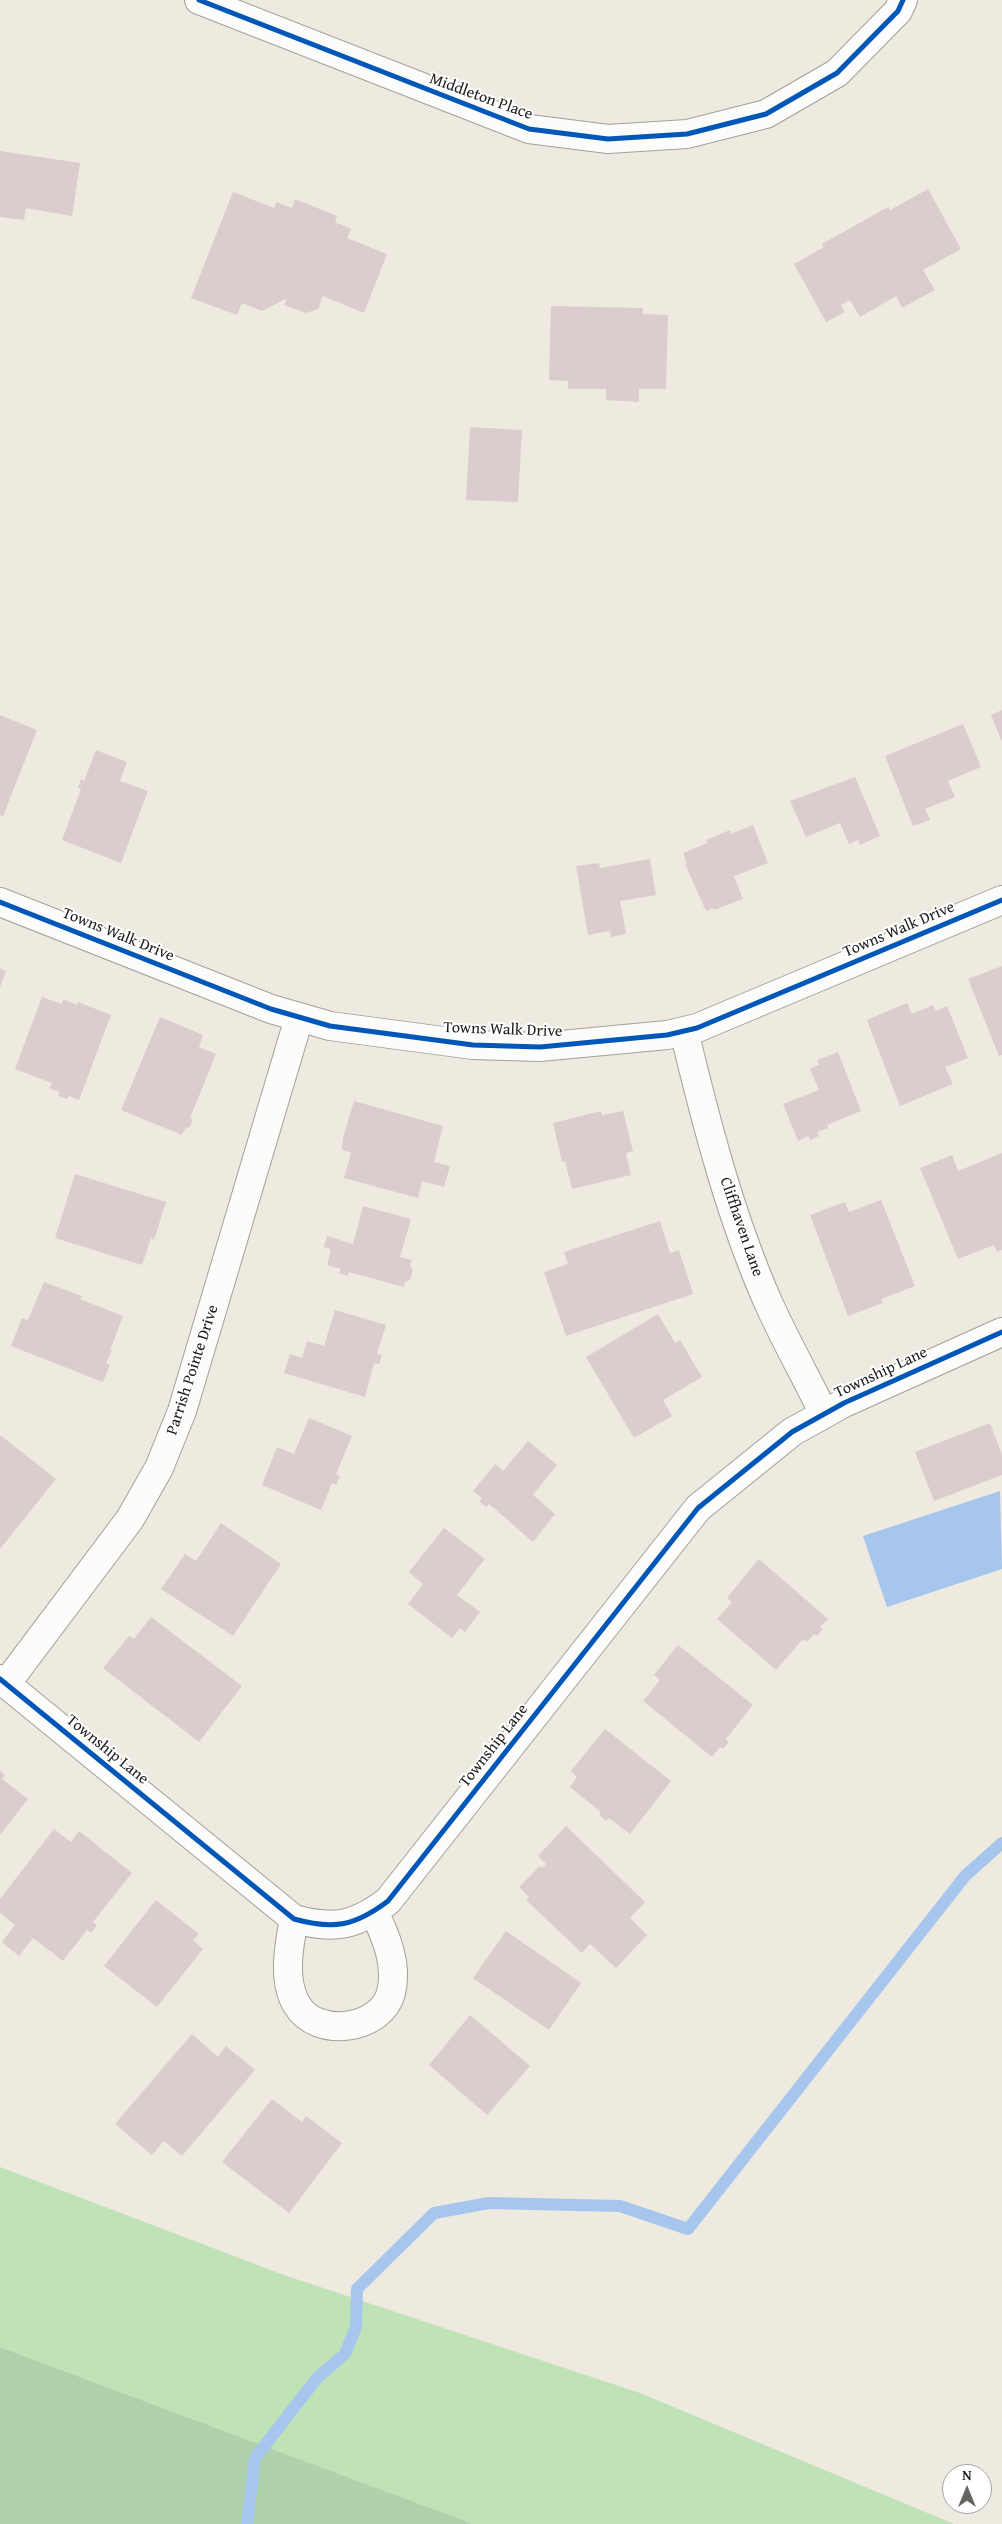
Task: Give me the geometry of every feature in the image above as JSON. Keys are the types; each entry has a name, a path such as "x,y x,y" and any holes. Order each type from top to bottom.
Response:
{"street":[{"name":"Middleton Place","path":"199,0 529,129 608,139 687,134 766,114 837,73 898,11 903,0"},
{"name":"Towns Walk Drive","path":"0,902 271,1009 300,1018 330,1026 473,1045 540,1048 618,1041 698,1028 1002,900"},
{"name":"Parrish Pointe Drive","path":"3,1682 130,1519 158,1468 182,1412 300,1018"},
{"name":"Cliffhaven Lane","path":"684,1031 706,1118 745,1244 768,1302 824,1414"},
{"name":"Township Lane","path":"3,1682 294,1919 315,1925 338,1926 362,1919 388,1901 698,1508 792,1432 844,1403 1002,1332"},
{"path":"294,1919 288,1956 290,1984 297,2006 314,2020 339,2027 362,2023 381,2010 391,1993 391,1955 384,1932 374,1912"}],"green space":[{"path":"0,2167 284,2275 640,2393 954,2524 473,2524 0,2347"},
{"path":"0,2347 473,2524 0,2524"}],"water":[{"path":"1000,1491 1002,1569 887,1607 863,1536"}],"building":[{"path":"0,151 80,163 72,216 26,208 24,220 0,217"},
{"path":"928,189 961,249 923,270 935,290 902,308 896,296 860,317 850,300 841,305 845,312 826,322 794,264 824,247 822,244 888,207 890,210"},
{"path":"233,192 274,208 276,202 292,208 295,199 337,216 335,222 351,229 347,238 387,254 364,313 323,296 318,309 306,313 284,305 287,298 262,311 242,303 237,315 191,298"},
{"path":"551,306 643,308 643,314 668,315 666,389 639,389 639,402 606,400 606,389 568,389 568,381 549,380"},
{"path":"470,427 522,430 518,502 466,500"},
{"path":"1002,710 1002,742 991,715"},
{"path":"0,715 37,730 3,816 0,815"},
{"path":"963,724 981,767 948,781 955,797 925,809 930,820 913,826 885,756"},
{"path":"96,750 127,762 120,781 148,791 121,863 62,840 81,789 78,788 81,779 84,781"},
{"path":"855,777 880,836 860,845 858,840 849,844 840,823 806,837 790,801"},
{"path":"753,825 768,863 734,876 743,899 714,910 713,908 706,911 685,864 687,863 683,853 708,843 706,840 730,830 731,834"},
{"path":"650,859 656,895 620,901 626,934 611,937 610,931 588,935 576,866 599,863 600,868"},
{"path":"1002,966 1002,1055 999,1056 968,979"},
{"path":"0,968 6,971 0,987"},
{"path":"42,997 62,1004 63,999 77,1005 78,1002 111,1015 79,1100 69,1096 67,1099 58,1096 60,1092 49,1088 52,1083 15,1069"},
{"path":"907,1003 912,1014 933,1005 936,1011 947,1006 968,1058 945,1067 953,1084 900,1106 867,1020"},
{"path":"160,1017 203,1035 199,1047 216,1054 190,1118 193,1119 189,1128 186,1127 182,1135 121,1110"},
{"path":"838,1052 861,1111 827,1125 828,1128 817,1132 819,1136 810,1140 808,1136 798,1141 783,1104 819,1090 810,1069 819,1065 817,1060"},
{"path":"354,1101 443,1126 434,1162 450,1166 444,1187 422,1181 418,1198 344,1178 351,1153 342,1150 343,1138"},
{"path":"601,1111 602,1115 623,1111 633,1151 626,1153 631,1175 572,1189 565,1161 562,1162 553,1123"},
{"path":"1002,1153 1002,1250 997,1252 994,1245 958,1259 920,1168 952,1155 958,1171"},
{"path":"75,1174 166,1202 154,1240 151,1238 142,1265 55,1238"},
{"path":"881,1200 915,1286 881,1299 883,1303 848,1316 810,1215 845,1202 849,1212"},
{"path":"363,1206 411,1219 400,1257 412,1260 410,1265 413,1270 410,1280 405,1282 404,1287 349,1272 348,1276 339,1273 341,1269 327,1265 331,1249 324,1247 327,1236 353,1244"},
{"path":"660,1221 670,1253 679,1250 693,1294 566,1336 544,1272 568,1264 564,1252"},
{"path":"44,1282 82,1296 80,1299 123,1316 106,1363 110,1365 103,1382 11,1346 22,1318 28,1320"},
{"path":"335,1310 386,1325 377,1354 382,1355 379,1364 374,1363 365,1397 284,1373 290,1354 302,1358 307,1341 324,1346"},
{"path":"658,1314 675,1343 680,1340 702,1377 663,1400 672,1416 634,1438 586,1357"},
{"path":"309,1418 352,1436 336,1474 340,1476 336,1485 332,1483 321,1510 262,1485 277,1447 294,1454"},
{"path":"990,1423 1002,1455 1002,1475 934,1501 915,1452"},
{"path":"0,1435 56,1479 0,1549"},
{"path":"528,1441 557,1465 533,1495 555,1514 533,1542 489,1504 486,1507 479,1501 482,1498 473,1491 495,1464 503,1471"},
{"path":"221,1523 281,1564 233,1636 161,1589 185,1554 196,1561"},
{"path":"444,1528 485,1559 457,1595 480,1612 465,1632 460,1628 452,1638 408,1604 423,1584 409,1572"},
{"path":"759,1559 828,1619 820,1627 823,1629 817,1636 814,1634 807,1642 803,1639 776,1670 717,1619 732,1602 727,1598"},
{"path":"151,1617 242,1686 199,1742 103,1668 129,1636 134,1639"},
{"path":"678,1645 753,1705 726,1739 729,1742 723,1749 720,1747 712,1757 643,1701 660,1680 654,1675"},
{"path":"605,1729 671,1781 630,1834 609,1818 606,1821 599,1815 601,1812 570,1787 577,1777 571,1771"},
{"path":"0,1771 5,1775 2,1779 28,1799 0,1835"},
{"path":"566,1826 645,1902 630,1918 647,1935 616,1968 590,1944 582,1953 526,1900 529,1897 519,1887 540,1866 542,1868 546,1864 538,1856"},
{"path":"54,1829 71,1842 79,1831 132,1873 93,1922 97,1925 91,1933 87,1930 63,1961 33,1938 19,1956 2,1942 15,1925 0,1913 0,1899"},
{"path":"156,1900 199,1934 193,1940 203,1949 157,2007 104,1966"},
{"path":"506,1931 581,1983 549,2030 473,1978"},
{"path":"470,2015 530,2066 487,2115 429,2065"},
{"path":"192,2034 218,2057 226,2046 255,2070 182,2156 164,2141 152,2155 115,2124"},
{"path":"272,2099 302,2122 306,2116 342,2143 289,2213 222,2162"}],"waterway":[{"path":"247,2524 255,2458 317,2378 345,2354 356,2327 357,2289 434,2213 489,2203 620,2206 688,2229 965,1876 1002,1843"}],"cycle path":[{"path":"199,0 529,129 608,139 687,134 766,114 837,73 898,11 903,0"},
{"path":"0,902 271,1009 330,1026 473,1045 540,1047 667,1035 697,1028 1002,900"},
{"path":"0,1679 294,1919 333,1925 354,1921 388,1901 698,1508 792,1432 844,1403 1002,1332"}]}
